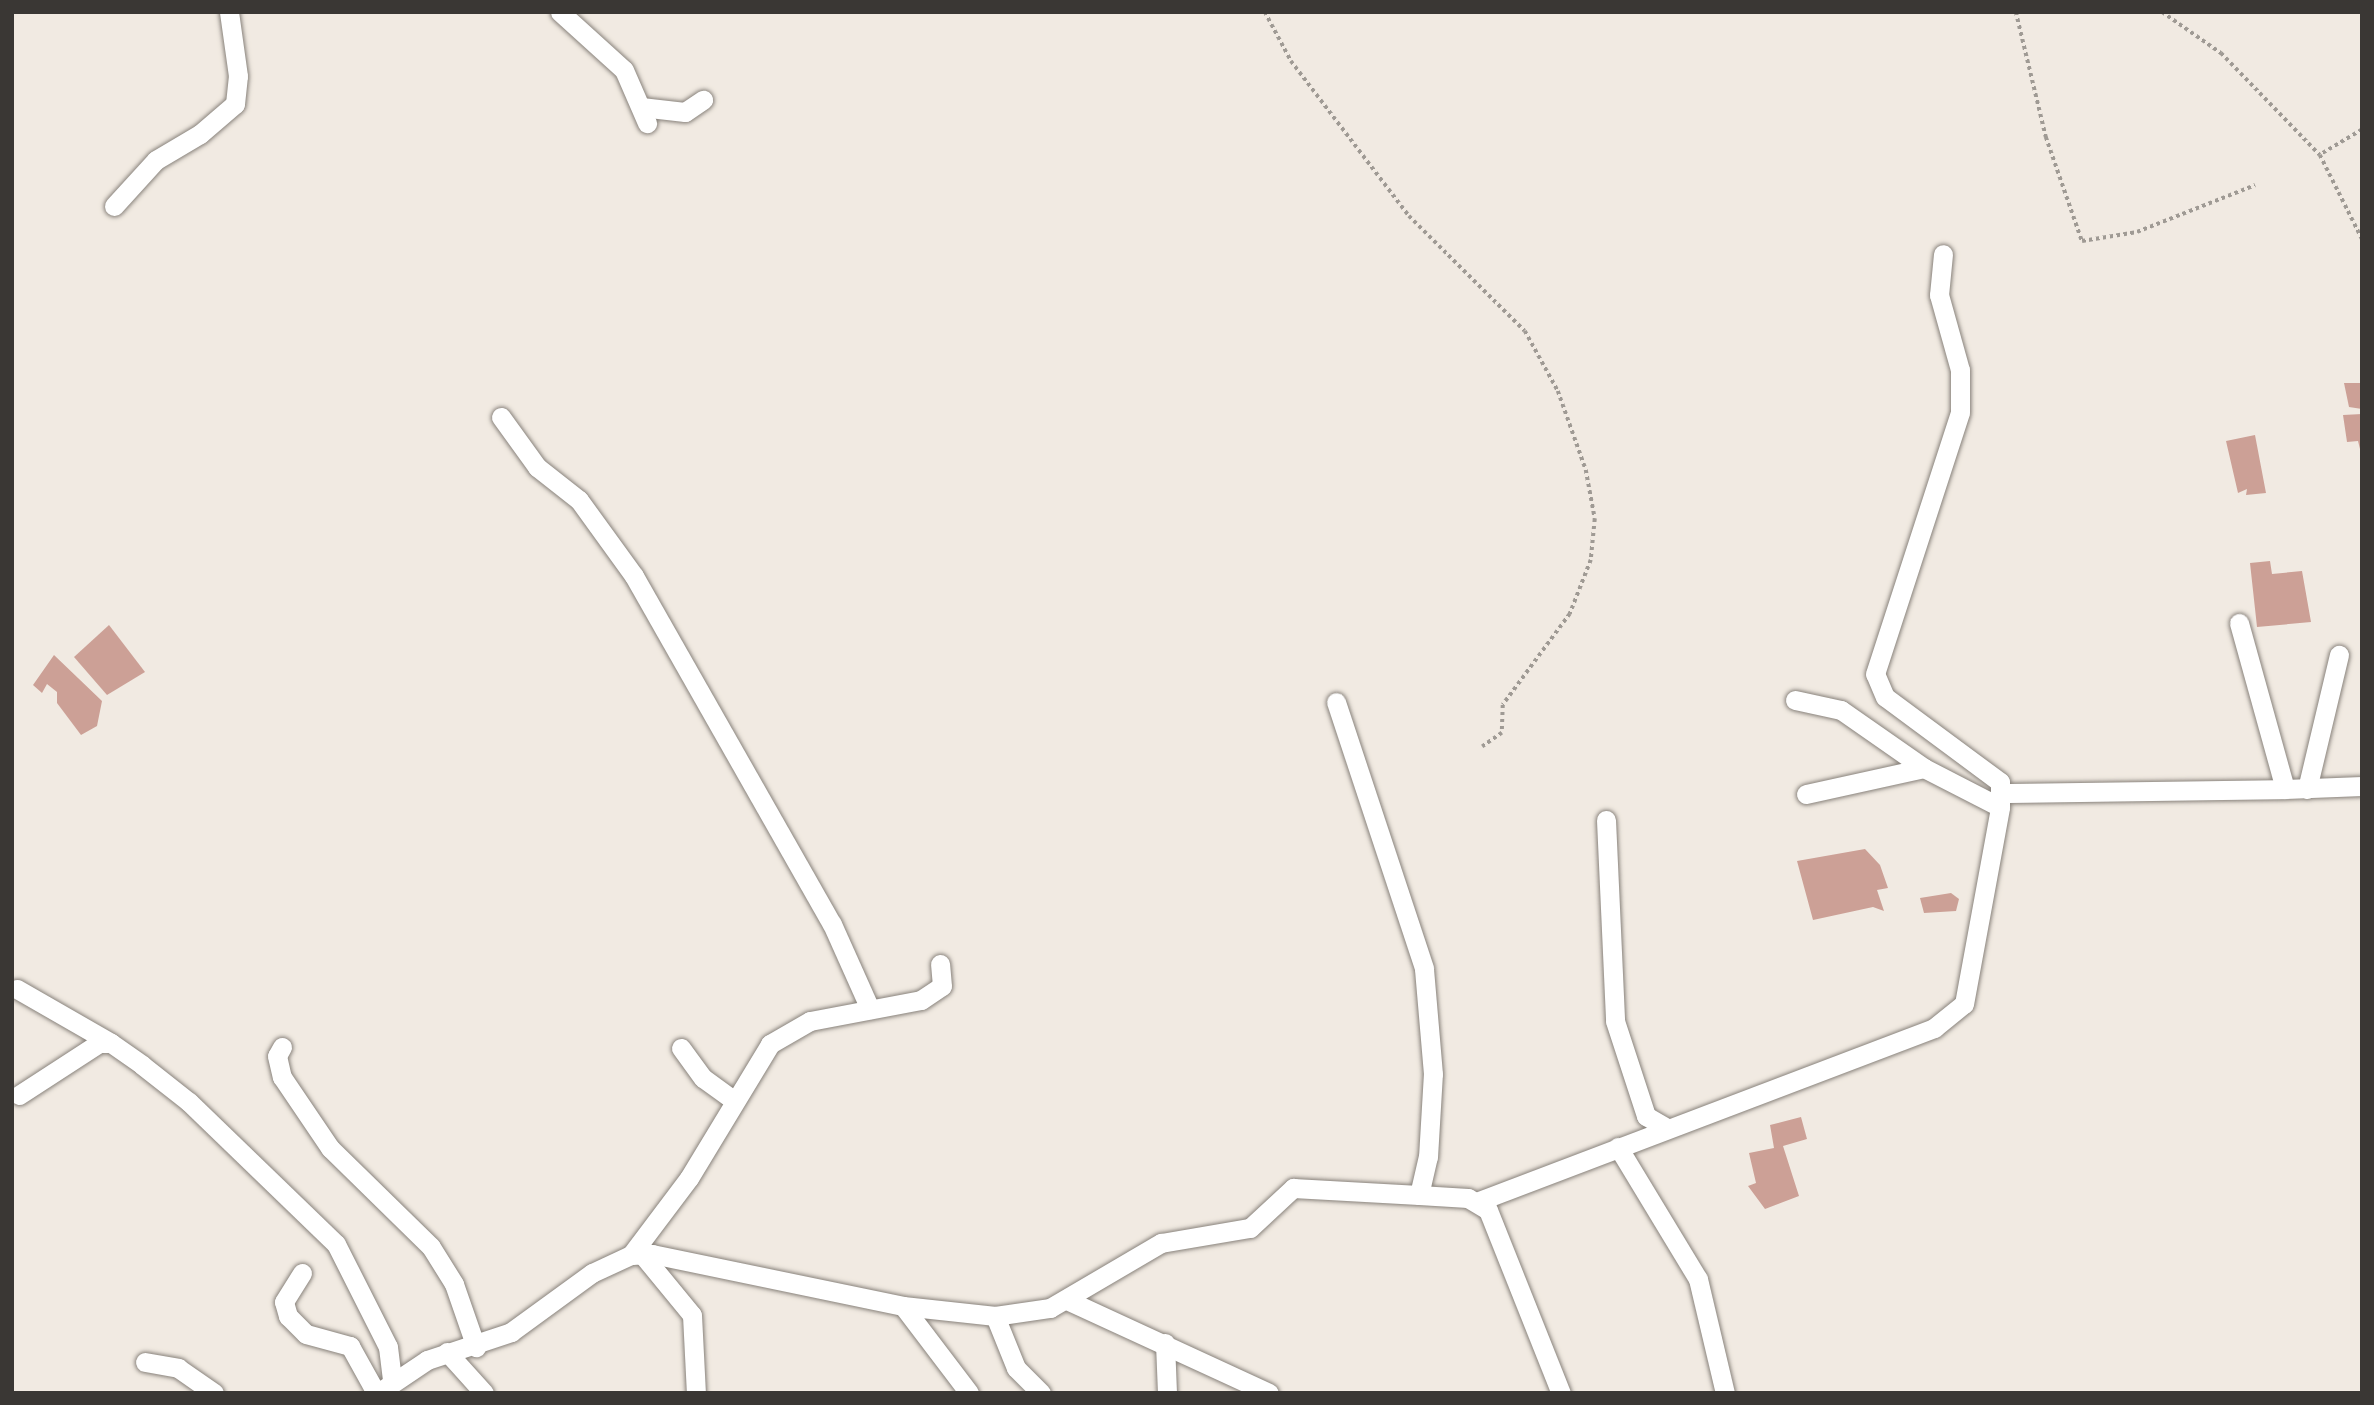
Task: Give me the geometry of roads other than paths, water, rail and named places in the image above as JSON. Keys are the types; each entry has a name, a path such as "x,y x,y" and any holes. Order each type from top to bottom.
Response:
{"street":[{"path":"114,206 156,160 200,134 235,104 238,76 229,12"},
{"path":"560,12 612,56 644,115 685,111 703,100"},
{"path":"636,1254 774,1276 903,1306 995,1317 1067,1300 1161,1243 1250,1228 1293,1188 1479,1201 1934,1028 1957,1013 1968,996 2001,800 1986,767 1885,697 1875,674 1960,412 1960,370 1940,295 1943,254"},
{"path":"501,417 537,467 585,507 634,576 832,924 870,1009"},
{"path":"2239,623 2285,789"},
{"path":"2307,789 2339,655"},
{"path":"1795,700 1841,710 1924,768 2001,800 2362,786"},
{"path":"1336,702 1424,968 1433,1074 1428,1157 1419,1195"},
{"path":"1806,794 1924,768"},
{"path":"1606,820 1615,1021 1646,1116 1667,1128"},
{"path":"382,1389 447,1352 476,1347 511,1332 592,1273 636,1254 683,1187 735,1101 782,1034 810,1021 932,994 943,982 940,964"},
{"path":"18,989 111,1043 189,1102 336,1244 388,1347 382,1389"},
{"path":"19,1095 90,1046 111,1043"},
{"path":"282,1046 277,1056 282,1077 330,1148 414,1229 443,1266 476,1347"},
{"path":"681,1048 703,1078 735,1101"},
{"path":"1618,1147 1698,1279 1725,1393"},
{"path":"1479,1201 1499,1229 1561,1393"},
{"path":"636,1254 692,1315 696,1393"},
{"path":"302,1273 284,1301 288,1316 306,1334 350,1346 382,1389"},
{"path":"1067,1300 1269,1393"},
{"path":"903,1306 969,1393"},
{"path":"995,1317 1016,1368 1041,1393"},
{"path":"1165,1343 1167,1393"},
{"path":"447,1352 484,1393"},
{"path":"145,1362 178,1368 214,1393"}]}
